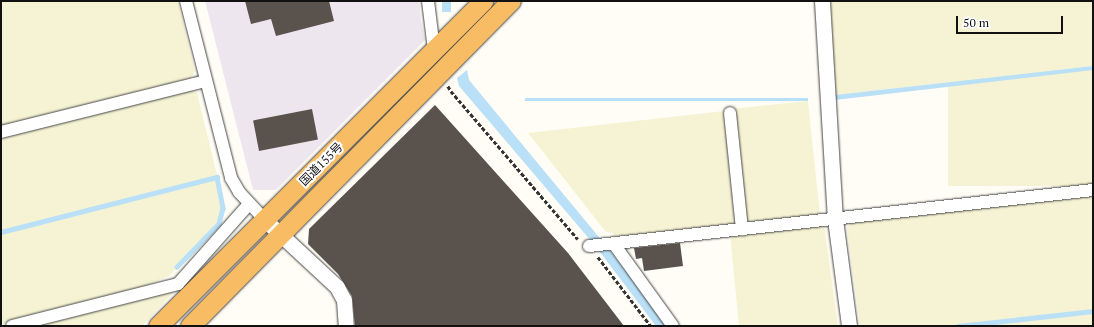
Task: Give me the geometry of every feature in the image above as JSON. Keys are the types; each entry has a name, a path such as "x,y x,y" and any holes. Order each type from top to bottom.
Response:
{"highway":[{"name":"国道155号","path":"158,326 483,1"},
{"name":"国道155号","path":"190,326 511,1"}],"street":[{"path":"186,1 231,178 239,192 249,204 337,287 344,300 346,326"},
{"path":"428,1 434,50"},
{"path":"822,1 835,219 849,326"},
{"path":"1,132 206,81"},
{"path":"730,113 742,229"},
{"path":"591,246 1093,190"},
{"path":"12,326 178,284 249,204"},
{"path":"611,244 674,326"}],"path":[{"path":"442,70 451,91 584,246 591,246 651,326"},
{"path":"88,326 97,326"}],"shaded area":[{"path":"1,1 178,1 195,71 188,83 1,129"},
{"path":"205,1 419,1 425,40 276,190 253,190"},
{"path":"829,1 1093,1 1093,66 835,95"},
{"path":"948,70 1093,70 1093,186 948,186"},
{"path":"190,89 197,93 217,175 223,208 219,224 169,276 141,288 1,325 1,136"},
{"path":"808,101 820,217 744,225 731,109"},
{"path":"724,111 736,220 731,226 616,238 612,232 606,232 528,133"},
{"path":"1093,193 1093,326 860,326 847,228 851,221"},
{"path":"824,224 838,326 739,326 730,234"},
{"path":"174,292 143,325 33,326 135,300"}],"water":[{"path":"442,1 451,1 451,12 442,12"},
{"path":"1093,66 1093,70 835,100 835,95"},
{"path":"467,70 469,80 608,248 668,326 656,326 597,248 459,86 457,78"},
{"path":"525,98 808,98 808,101 525,101"}],"building":[{"path":"245,1 329,1 334,21 276,36 271,19 251,24"},
{"path":"435,105 568,253 624,326 355,326 352,296 338,274 308,244 309,229"},
{"path":"312,109 318,139 259,151 253,120"},
{"path":"680,243 683,266 644,271 642,258 636,259 634,248"}],"waterway":[{"path":"1,232 217,177 223,208 219,224 177,267"},
{"path":"958,326 1093,311"}]}
